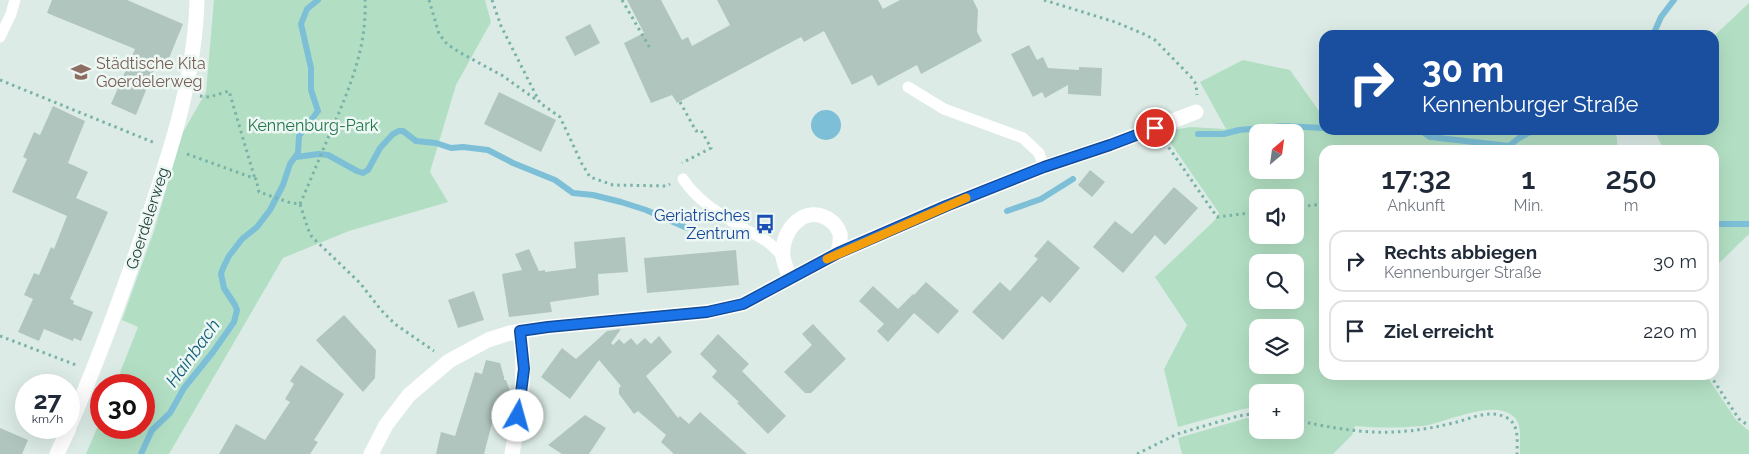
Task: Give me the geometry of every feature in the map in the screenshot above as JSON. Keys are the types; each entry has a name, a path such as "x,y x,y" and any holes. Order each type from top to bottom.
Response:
{"street":[{"name":"Goerdelerweg","path":"80,402 93,372 150,214 170,149 185,95 192,55 197,0"},
{"path":"371,454 386,425 401,404 418,386 450,361 488,340 520,331 548,327 720,310 743,304 838,253 955,202 1044,167 1110,145 1196,112"},
{"path":"790,279 783,257 786,236 794,223 805,215 812,214 828,219 838,228 840,239 838,253"},
{"path":"512,454 523,380 524,360 520,331"},
{"name":"Goerdelerweg","path":"57,454 64,439"}],"lane":[{"path":"0,37 14,0"},
{"path":"908,87 944,109 1023,138 1039,153 1044,167"},
{"path":"682,180 702,201 733,222 770,242 783,257"}],"path":[{"path":"364,0 364,30 357,66 300,204 312,237 360,284 381,310 395,324 450,361"},
{"path":"429,0 439,34 447,44 503,76 560,117 590,177 613,185 666,186 682,180"},
{"path":"492,0 500,26 540,103"},
{"path":"622,0 650,48"},
{"path":"1044,0 1115,22 1155,40 1196,84 1196,112"},
{"path":"0,80 170,149 256,179"},
{"path":"185,95 209,97 229,91 259,192 291,203 300,204"},
{"path":"674,167 712,148 701,130 696,131 680,102"},
{"path":"1173,152 1217,217 1249,213"},
{"path":"1304,206 1319,205"},
{"path":"0,336 93,372"},
{"path":"1713,380 1738,419 1749,426"},
{"path":"1137,454 1177,434 1249,413"},
{"path":"1304,422 1352,431 1398,433 1441,426 1482,415 1497,415 1508,418 1515,426 1518,438 1517,454"}],"green space":[{"name":"Kennenburg-Park","path":"214,0 485,0 491,22 456,85 430,172 448,202 349,231 283,258 169,454 86,454 92,439 155,439 155,374 119,374 138,327 122,320 154,231 182,134 206,92"},
{"path":"1749,3 1749,234 1719,263 1719,145 1662,145 1656,135 1719,135 1719,31"},
{"path":"1243,60 1290,70 1319,111 1319,135 1616,135 1618,145 1319,145 1319,380 1709,380 1736,420 1749,431 1749,454 1520,454 1520,429 1517,420 1505,412 1494,410 1469,413 1421,426 1388,428 1355,426 1352,435 1333,454 1182,454 1178,438 1247,418 1249,418 1249,439 1304,439 1304,384 1249,384 1249,408 1178,427 1164,369 1187,325 1155,277 1215,220 1219,213 1163,132 1190,127 1226,129 1200,82"}],"water":[{"path":"826,110 832,111 840,119 840,131 832,139 826,140 820,139 812,131 811,125 812,119 820,111"}],"building":[{"name":"Städtische Kita Goerdelerweg","path":"52,0 127,0 183,24 165,68 157,63 136,115 111,104 135,49 47,13"},
{"path":"627,0 661,0 682,40 688,37 692,46 730,25 717,0 878,0 883,9 900,0 973,0 978,10 977,32 982,41 921,74 917,65 878,86 872,75 852,85 824,31 804,42 801,37 677,103 672,95 651,103 624,43 644,33"},
{"path":"590,24 600,43 575,56 565,37"},
{"path":"1029,45 1037,60 1043,57 1048,68 1079,70 1079,67 1102,68 1101,96 1068,94 1068,85 1045,98 1042,92 1033,97 1011,54"},
{"path":"499,92 556,120 541,152 484,124"},
{"path":"53,106 85,121 68,163 88,172 76,198 108,212 70,299 74,301 73,304 93,312 81,341 74,338 73,341 44,329 39,341 18,332 33,299 24,295 34,273 39,275 51,247 54,249 67,216 12,192 27,159 23,157 34,132 40,135"},
{"path":"1090,170 1105,182 1092,197 1078,185"},
{"path":"1174,187 1198,208 1165,245 1155,235 1123,273 1093,247 1115,221 1132,234"},
{"path":"625,237 628,272 598,274 599,295 550,302 552,312 509,317 502,274 522,270 515,254 529,249 539,271 576,268 574,242"},
{"path":"1048,240 1080,268 1050,303 1042,296 1003,340 972,312 1000,282 1010,291 1038,259 1034,256"},
{"path":"736,250 739,285 647,293 644,258"},
{"path":"926,282 959,311 938,334 914,313 888,342 877,331 884,324 859,301 873,286 898,309"},
{"path":"474,291 484,320 458,328 448,300"},
{"path":"344,315 376,350 375,378 363,392 316,340"},
{"path":"813,324 846,359 811,393 805,393 784,372 812,345 802,334"},
{"path":"621,329 611,343 613,345 619,339 624,344 631,338 637,345 645,338 651,344 659,336 672,352 646,376 678,418 680,416 689,424 700,412 747,454 674,454 661,442 666,435 638,411 634,414 619,394 621,386 599,360 570,399 541,377 562,348 576,359 607,331"},
{"path":"718,334 749,364 742,371 786,416 768,434 737,403 739,402 712,377 717,371 700,354"},
{"path":"486,360 500,363 504,380 506,380 512,397 511,404 498,400 484,454 436,454 441,432 455,436 475,372 482,374"},
{"path":"301,365 344,394 314,440 318,442 310,454 219,454 236,424 265,440 290,402 285,399 294,384 290,381"},
{"path":"585,415 606,428 589,454 562,454 548,445"},
{"path":"0,428 15,434 15,439 28,440 22,454 0,454"}],"waterway":[{"name":"Hainbach","path":"141,454 152,430 170,413 184,388 234,322 237,310 224,288 221,274 223,268 229,256 242,239 257,227 270,210 283,185 290,164 298,153 299,136 318,111 311,90 311,68 301,24 307,9 318,0"},
{"path":"1655,30 1661,17 1674,0"},
{"path":"1198,134 1224,134 1239,130 1283,126 1319,128"},
{"path":"296,157 319,154 328,155 363,173 368,170 380,148 393,134 403,131 416,141 436,143 451,148 463,147 488,150 513,163 555,180 573,193 593,195 621,202 646,210 687,228"},
{"path":"1427,135 1430,137 1500,145"},
{"path":"1510,145 1525,135"},
{"path":"1007,211 1041,199 1073,179"},
{"path":"1719,224 1749,224"}],"slow traffic":[{"path":"827,259 966,198"}],"place":[{"name":"Städtische Kita Goerdelerweg","path":"81,72"},
{"name":"Geriatrisches Zentrum","path":"765,224"}],"route":[{"path":"518,416 524,369 520,331 733,308 754,299 838,253 946,206 1044,167 1155,128"}]}
